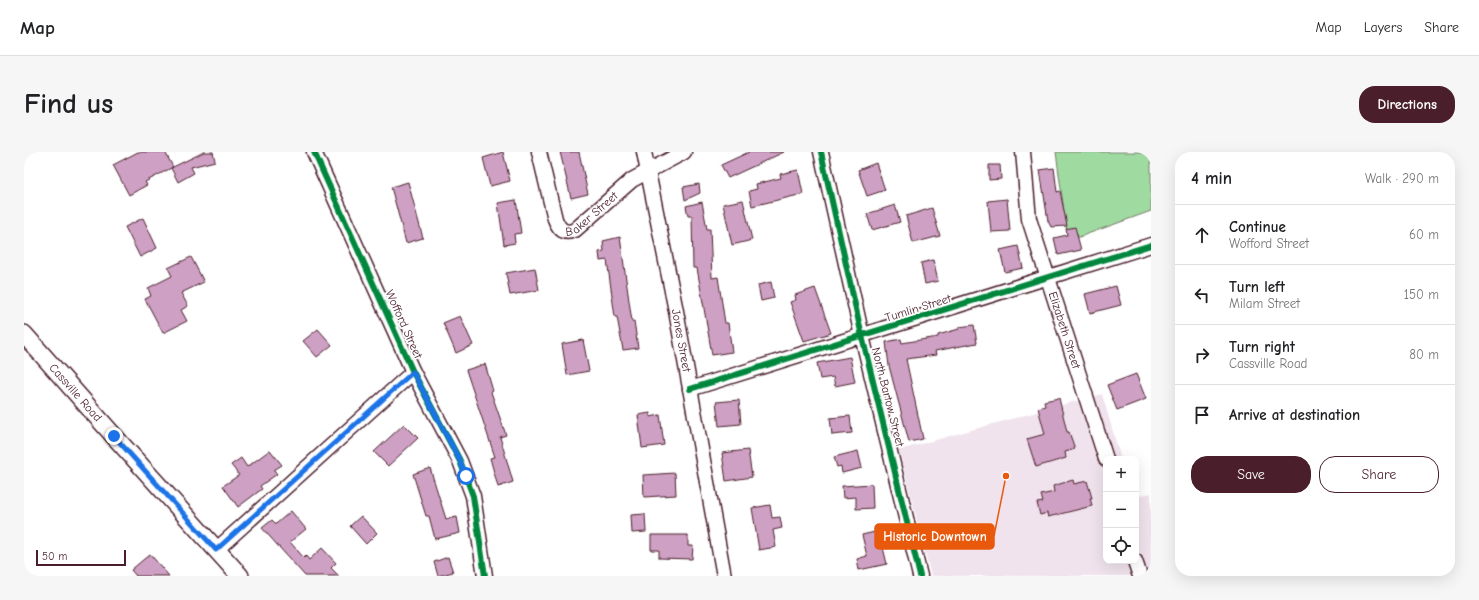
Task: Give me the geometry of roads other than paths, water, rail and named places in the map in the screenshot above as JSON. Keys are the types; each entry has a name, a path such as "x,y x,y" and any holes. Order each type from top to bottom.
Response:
{"main road":[{"name":"Cassville Road","path":"24,334 240,576"}],"street":[{"name":"Wofford Street","path":"314,152 413,372 460,461 473,496 485,576"},
{"name":"Baker Street","path":"539,152 555,220 563,231 569,233 575,230 632,180 648,170"},
{"name":"Jones Street","path":"644,152 690,389 724,576"},
{"path":"648,170 684,152"},
{"name":"North Bartow Street","path":"821,152 862,336 920,576"},
{"name":"Elizabeth Street","path":"1023,152 1023,173 1029,219 1105,456"},
{"name":"Tumlin Street","path":"690,389 1151,245"},
{"path":"216,550 413,372"},
{"path":"1135,564 1140,576"}],"place":[{"name":"Historic Downtown","path":"1006,476"}]}
